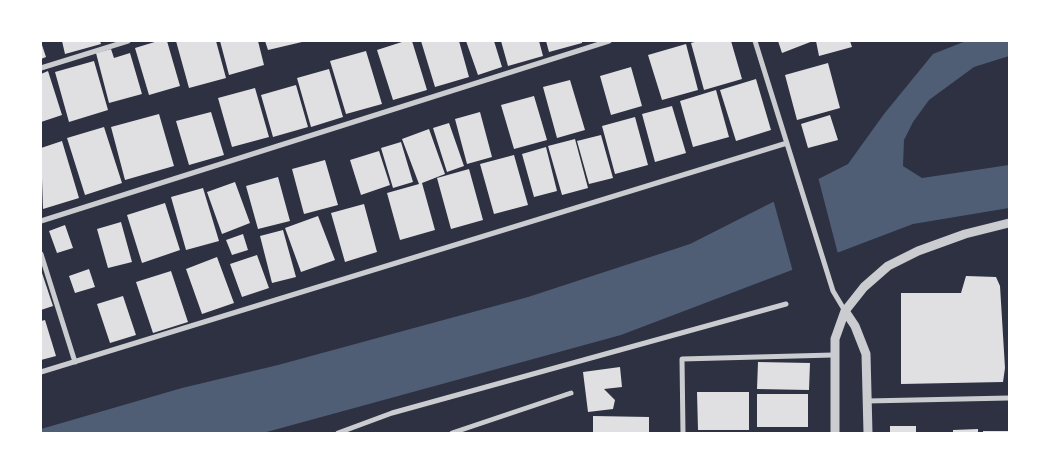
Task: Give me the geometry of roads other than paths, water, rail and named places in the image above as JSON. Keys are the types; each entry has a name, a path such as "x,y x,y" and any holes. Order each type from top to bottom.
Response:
{"street":[{"path":"41,68 128,41"},
{"path":"41,221 609,41"},
{"path":"755,41 833,291 855,326 866,354 868,433"},
{"path":"41,372 787,143"},
{"path":"835,433 833,355 835,339 845,311 864,287 888,266 918,251 965,234 1009,223"},
{"path":"41,254 75,362"},
{"path":"338,433 392,413 786,304"},
{"path":"683,433 682,359 833,355"},
{"path":"452,433 571,393"},
{"path":"867,401 1009,398"}],"water":[{"path":"966,41 1009,41 1009,56 974,67 929,100 913,122 904,140 903,166 922,178 1009,165 1009,208 913,224 621,335 263,433 41,433 41,429 182,388 278,365 528,297 690,244 848,164 884,114 933,54"}]}
